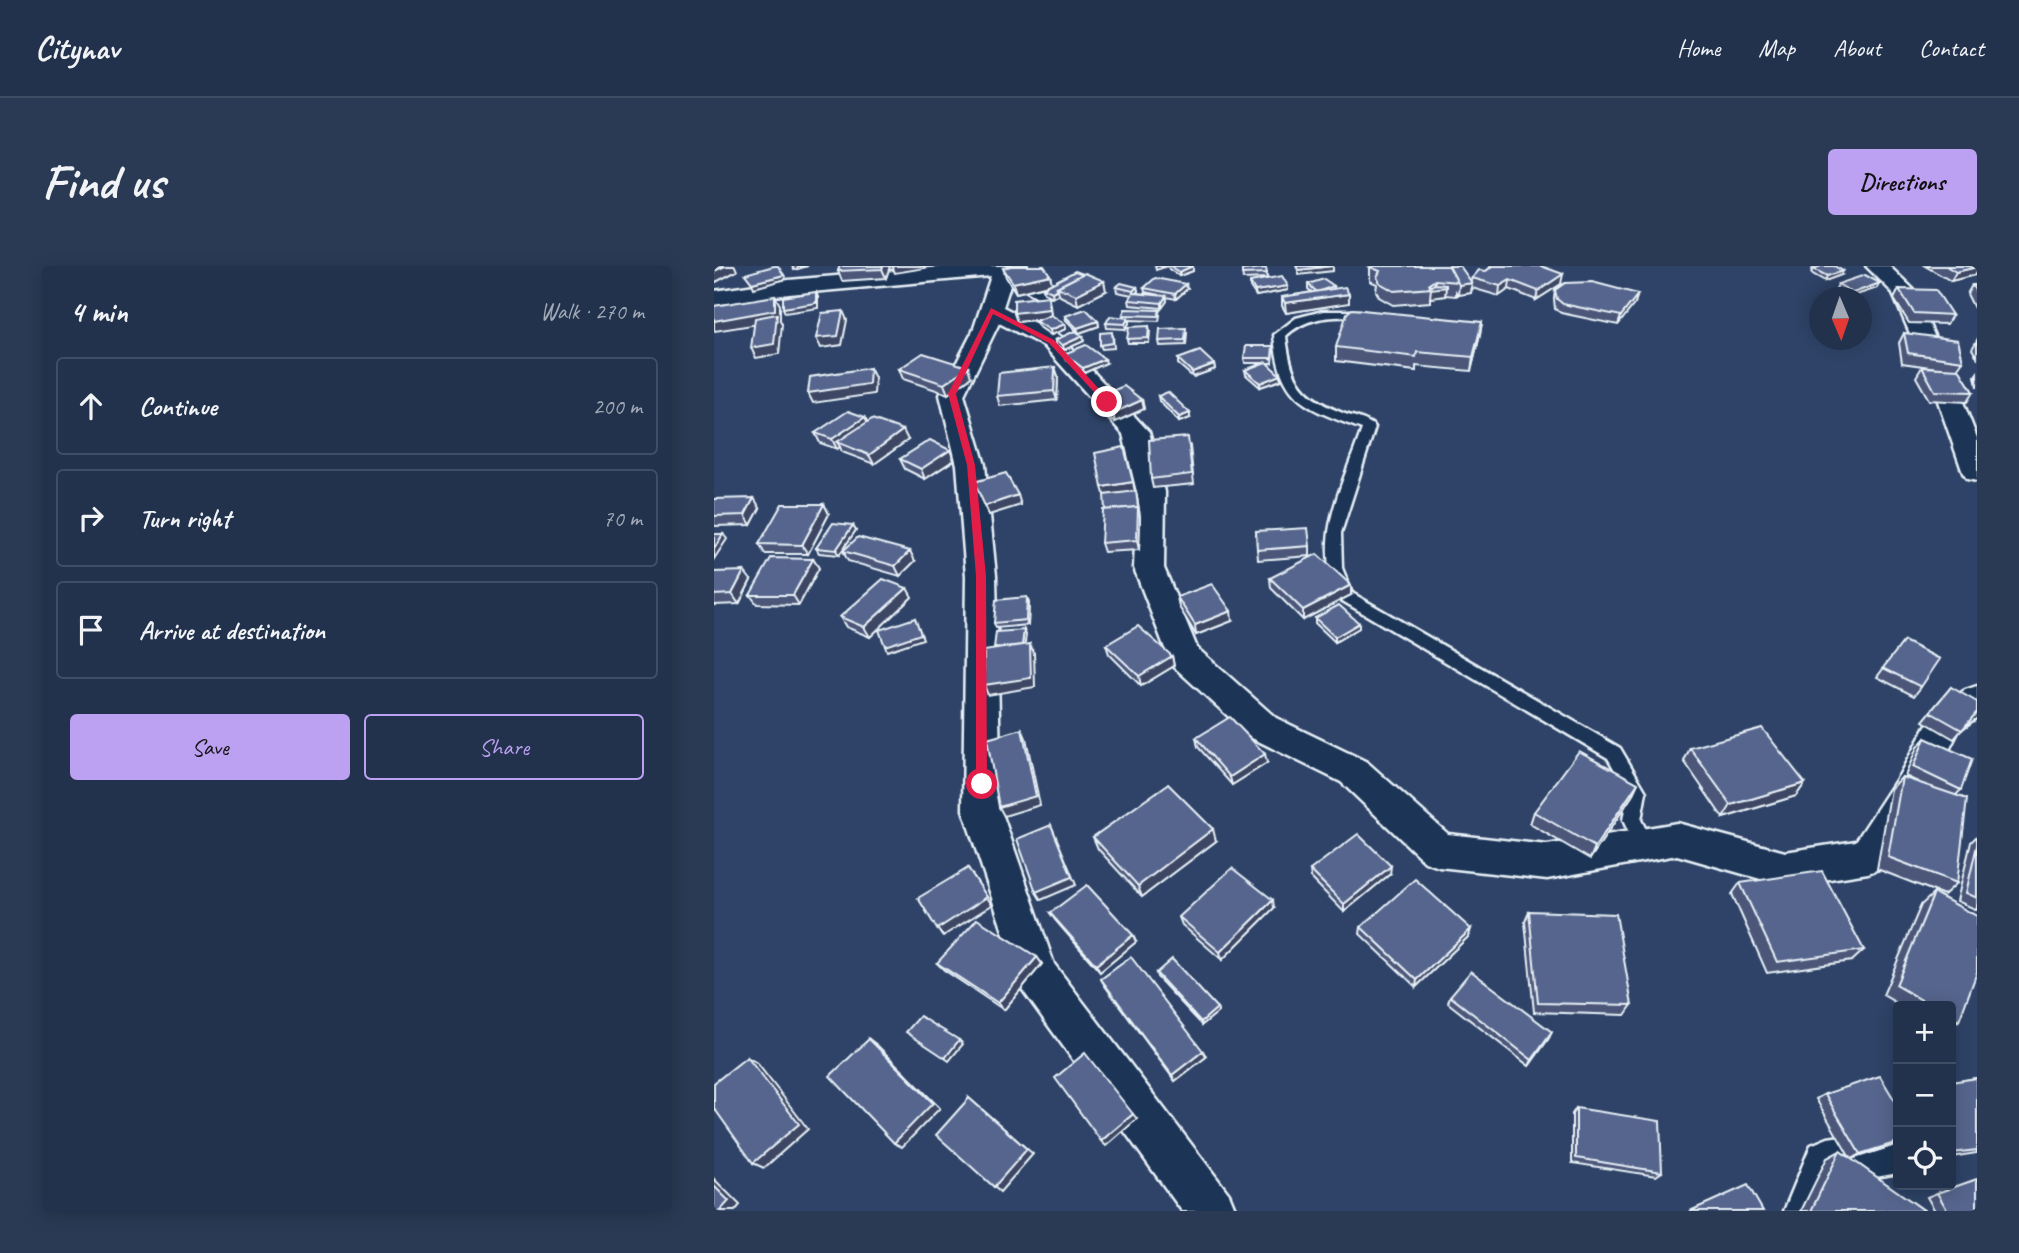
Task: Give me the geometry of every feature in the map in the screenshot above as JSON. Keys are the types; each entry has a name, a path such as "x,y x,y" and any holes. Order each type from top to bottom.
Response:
{"street":[{"path":"1877,266 1902,289 1944,384 1977,473"},
{"path":"1008,267 985,331 952,394 971,465 981,576 982,810 1037,975 1212,1211"},
{"path":"714,298 869,279 1008,267 1043,293"},
{"path":"714,310 819,293 869,279"},
{"path":"991,310 1052,341 1136,432 1151,492 1149,568 1183,655 1264,729 1354,772 1439,850 1547,862 1677,839 1785,869 1868,856 1913,785 1946,721 1977,699"},
{"path":"1808,1211 1828,1162 1893,1151"}],"lane":[{"path":"1391,317 1344,313 1314,316 1289,325 1280,335 1284,376 1298,394 1369,426 1334,533 1334,568 1346,596 1614,753 1637,792 1632,820 1644,845"}],"building":[{"path":"778,266 784,275 752,283 745,274"},
{"path":"840,266 883,266 882,269 838,271"},
{"path":"1044,266 1050,275 1013,283 1003,268"},
{"path":"1171,266 1193,266 1179,272"},
{"path":"1296,266 1332,266 1298,270"},
{"path":"1449,266 1458,282 1435,280 1429,284 1431,288 1394,291 1380,283 1377,277 1380,271 1370,267"},
{"path":"1449,266 1460,266 1472,283 1459,285"},
{"path":"1493,266 1541,266 1563,274 1538,291 1510,280 1500,286 1472,278 1479,270 1486,271"},
{"path":"1834,266 1843,271 1827,276 1813,269"},
{"path":"1946,266 1977,266 1977,267 1956,272"},
{"path":"1266,268 1267,273 1242,274 1242,270"},
{"path":"1075,271 1083,274 1052,292 1043,288"},
{"path":"1085,273 1104,281 1076,295 1057,287"},
{"path":"1865,275 1880,283 1869,287 1843,287 1838,284"},
{"path":"1282,276 1288,286 1255,291 1250,282"},
{"path":"1155,278 1186,284 1175,294 1144,288"},
{"path":"1324,279 1334,286 1317,292 1308,284"},
{"path":"1592,282 1638,294 1621,316 1563,304 1557,299 1555,290 1565,283"},
{"path":"1121,283 1137,287 1133,291 1116,287"},
{"path":"1434,284 1446,285 1446,287 1431,289"},
{"path":"1345,287 1349,294 1285,303 1282,297"},
{"path":"1899,289 1936,290 1952,315 1914,313"},
{"path":"816,292 816,303 783,308 783,297"},
{"path":"1133,293 1166,296 1162,303 1129,300"},
{"path":"775,296 775,310 714,321 714,306"},
{"path":"1048,296 1049,309 1014,313 1014,300"},
{"path":"1086,309 1098,321 1077,328 1065,316"},
{"path":"1125,309 1160,310 1158,316 1123,315"},
{"path":"1352,309 1482,322 1473,357 1417,352 1416,357 1336,347 1347,313"},
{"path":"843,311 838,336 816,338 822,313"},
{"path":"777,314 774,344 751,348 755,318"},
{"path":"1051,315 1065,324 1050,330 1036,321"},
{"path":"1110,316 1128,318 1125,324 1106,323"},
{"path":"1149,326 1148,338 1127,339 1129,327"},
{"path":"1186,328 1185,340 1159,341 1160,329"},
{"path":"1075,331 1083,336 1063,345 1055,340"},
{"path":"1112,332 1113,343 1100,345 1100,333"},
{"path":"1904,333 1958,340 1963,361 1908,353"},
{"path":"1086,345 1105,359 1083,368 1064,354"},
{"path":"1246,346 1273,346 1272,358 1244,358"},
{"path":"1200,351 1214,364 1192,372 1178,359"},
{"path":"923,353 968,367 944,384 899,369"},
{"path":"1266,362 1280,375 1260,383 1245,370"},
{"path":"1055,367 1054,391 997,396 999,373"},
{"path":"1922,367 1959,369 1973,392 1935,391"},
{"path":"870,368 869,384 808,393 810,377"},
{"path":"1124,386 1142,400 1113,413 1095,398"},
{"path":"1168,392 1190,413 1179,417 1158,396"},
{"path":"848,411 865,417 832,439 815,433"},
{"path":"872,419 903,430 869,455 837,442"},
{"path":"1188,437 1192,474 1151,479 1149,440"},
{"path":"930,440 950,450 921,469 900,459"},
{"path":"1124,447 1133,482 1102,487 1095,453"},
{"path":"1006,473 1018,495 985,506 974,482"},
{"path":"1136,491 1138,507 1105,510 1104,495"},
{"path":"754,498 745,515 714,516 714,499"},
{"path":"782,504 824,504 802,545 759,544"},
{"path":"1138,507 1137,540 1101,543 1103,510"},
{"path":"833,523 853,525 836,550 816,548"},
{"path":"1308,528 1310,546 1257,550 1256,531"},
{"path":"714,534 723,534 714,549"},
{"path":"858,537 910,551 895,566 843,551"},
{"path":"1317,554 1351,585 1303,610 1270,578"},
{"path":"771,558 813,559 793,595 750,595"},
{"path":"744,571 732,594 714,595 714,572"},
{"path":"883,579 907,588 864,627 840,617"},
{"path":"1212,584 1231,611 1195,625 1177,597"},
{"path":"1027,597 1026,620 994,623 996,600"},
{"path":"1339,605 1359,623 1335,637 1315,618"},
{"path":"915,618 921,634 885,646 879,630"},
{"path":"1138,626 1172,656 1139,676 1106,645"},
{"path":"1024,630 1022,645 994,648 996,632"},
{"path":"1904,641 1940,659 1921,687 1883,668"},
{"path":"1030,644 1031,678 984,685 984,651"},
{"path":"1951,687 1977,702 1977,712 1962,730 1930,712"},
{"path":"1230,717 1265,754 1230,777 1196,738"},
{"path":"1762,728 1805,783 1731,805 1690,748"},
{"path":"1022,729 1036,796 999,807 987,739"},
{"path":"1925,738 1972,759 1961,790 1913,767"},
{"path":"1579,751 1638,783 1595,847 1534,812"},
{"path":"1902,777 1967,799 1957,883 1888,857"},
{"path":"1168,784 1213,829 1138,886 1093,837"},
{"path":"1051,825 1072,877 1036,892 1017,839"},
{"path":"1358,834 1391,866 1344,904 1310,870"},
{"path":"1977,845 1977,898 1966,893"},
{"path":"968,868 987,897 937,929 918,898"},
{"path":"1232,868 1273,900 1220,952 1179,917"},
{"path":"1822,871 1864,950 1777,962 1740,883"},
{"path":"1415,879 1471,929 1417,980 1361,927"},
{"path":"1087,885 1133,935 1096,965 1050,913"},
{"path":"1934,893 1977,916 1977,972 1959,1021 1956,1020 1956,1001 1923,1001 1896,985"},
{"path":"1529,911 1616,914 1632,1005 1538,1003"},
{"path":"977,919 1037,957 998,1003 937,963"},
{"path":"1131,957 1203,1051 1172,1075 1101,979"},
{"path":"1172,959 1217,1008 1201,1022 1156,973"},
{"path":"1471,971 1552,1032 1532,1060 1450,996"},
{"path":"920,1016 959,1040 945,1058 906,1032"},
{"path":"869,1039 933,1103 894,1143 830,1076"},
{"path":"1085,1053 1133,1114 1101,1141 1055,1078"},
{"path":"747,1057 799,1124 753,1163 714,1108 714,1083"},
{"path":"1880,1076 1893,1098 1893,1144 1860,1154 1825,1094"},
{"path":"1977,1078 1977,1150 1956,1152 1956,1081"},
{"path":"969,1098 1027,1149 994,1187 936,1135"},
{"path":"1576,1108 1660,1121 1662,1172 1576,1158"},
{"path":"1840,1151 1925,1211 1811,1211"},
{"path":"1977,1179 1977,1211 1948,1211 1937,1193 1956,1190 1956,1186"},
{"path":"1748,1185 1763,1211 1690,1211"},
{"path":"714,1186 729,1201 720,1211 714,1211"}],"route":[{"path":"982,784 981,576 971,465 952,394 985,331 991,310 1052,341 1107,402"}]}
